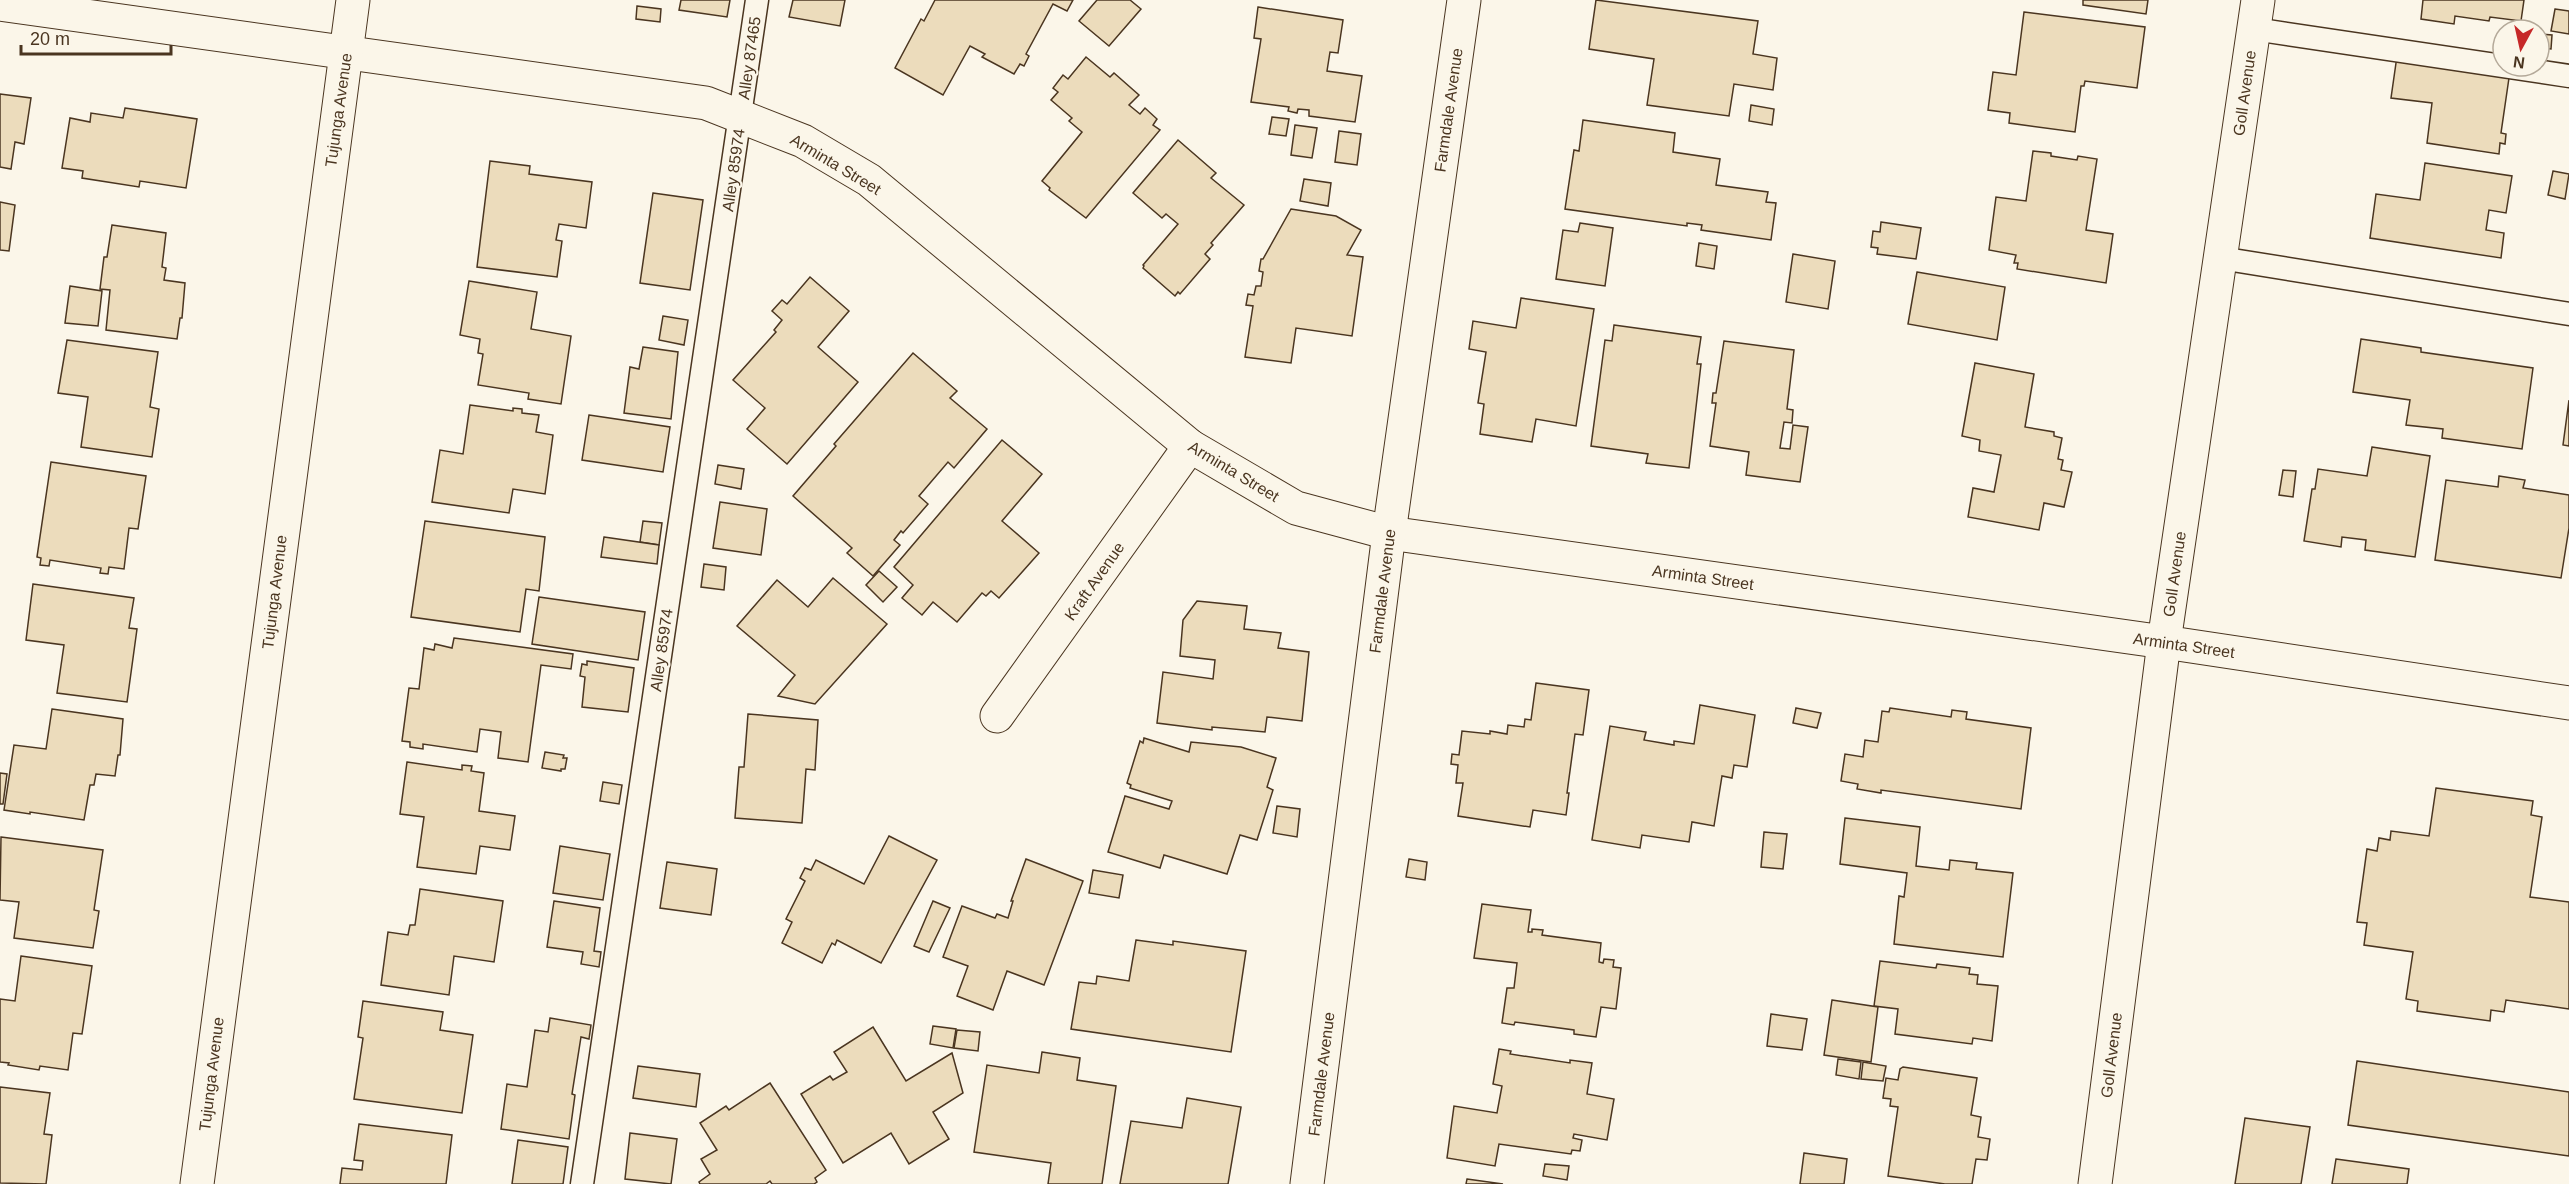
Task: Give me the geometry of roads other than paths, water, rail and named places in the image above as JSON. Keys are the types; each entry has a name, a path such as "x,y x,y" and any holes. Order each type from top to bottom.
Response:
{"street":[{"name":"Tujunga Avenue","path":"197,1184 353,0"},
{"name":"Farmdale Avenue","path":"1307,1184 1389,533 1464,0"},
{"name":"Arminta Street","path":"0,4 706,104 803,141 869,180 1190,446 1296,508 1389,533 2164,642 2569,703"},
{"name":"Goll Avenue","path":"2095,1184 2164,642 2256,14"},
{"name":"Kraft Avenue","path":"998,716 1190,446"}],"lane":[{"name":"Alley 87465","path":"741,117 757,0"},
{"path":"2256,14 2569,76"},
{"name":"Alley 85974","path":"582,1184 741,117"},
{"path":"2220,258 2569,314"}]}
